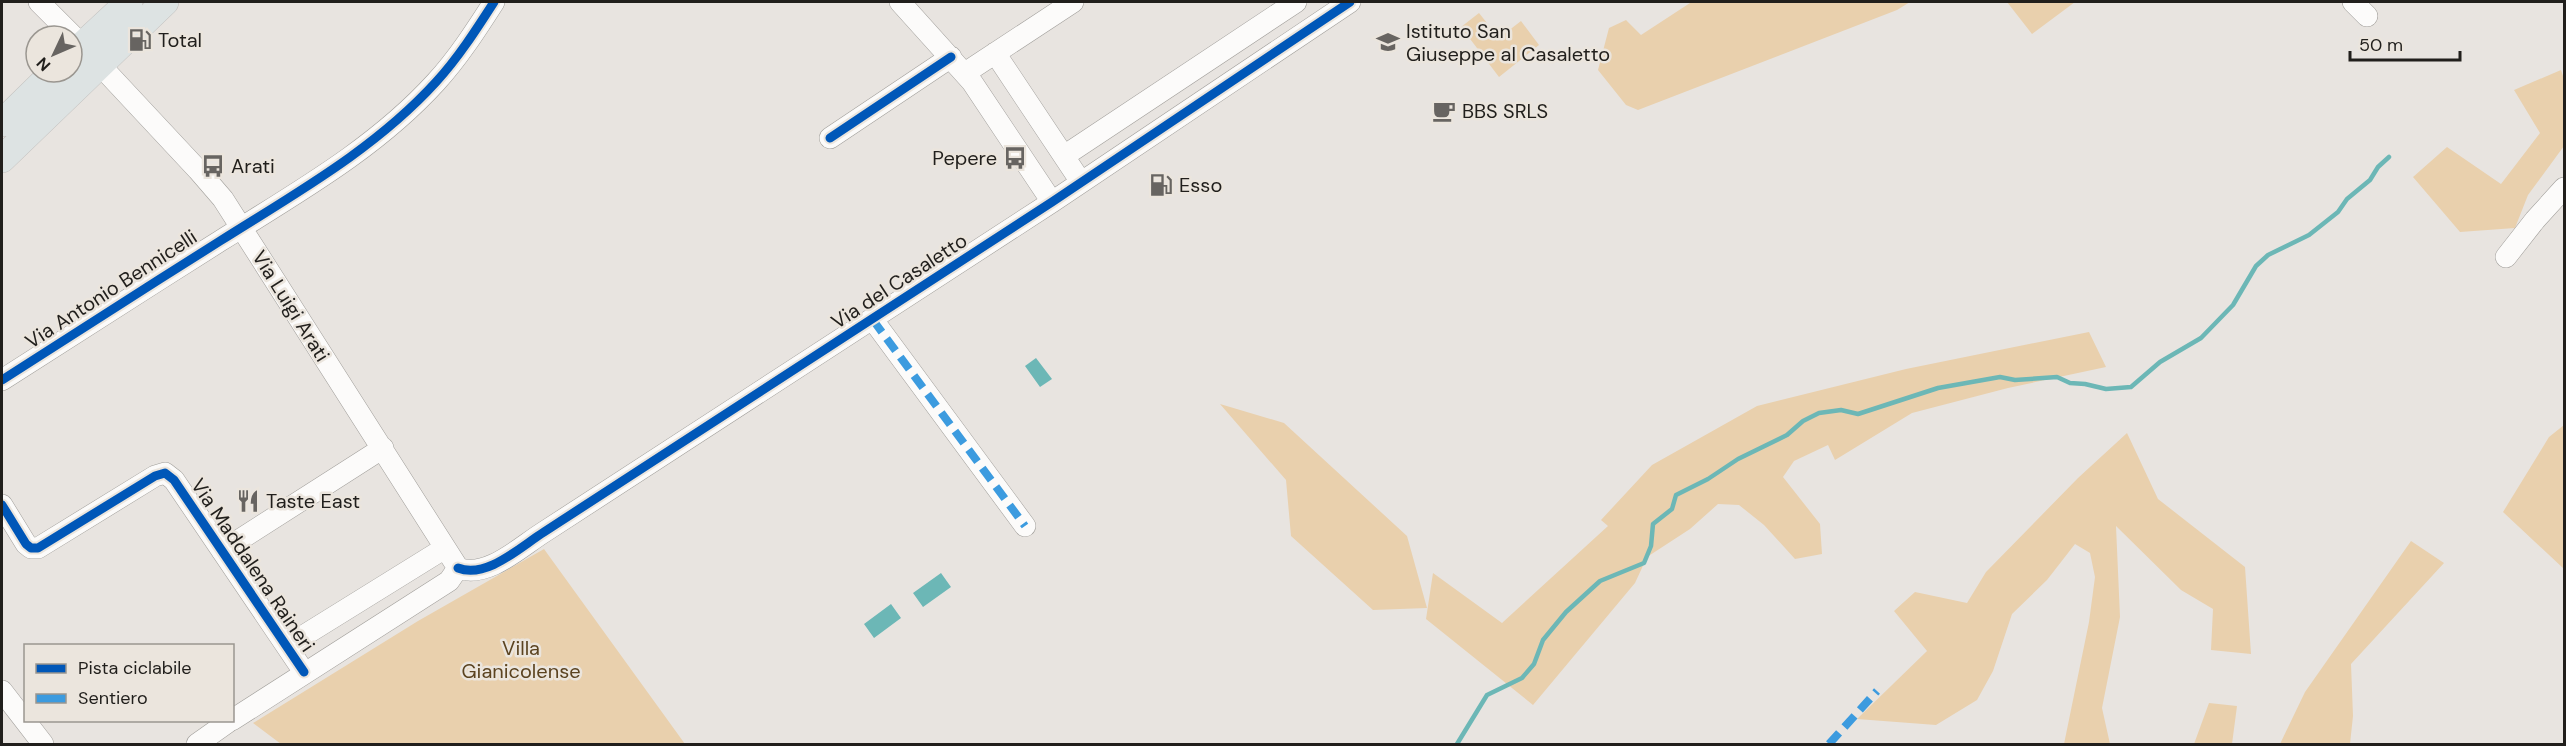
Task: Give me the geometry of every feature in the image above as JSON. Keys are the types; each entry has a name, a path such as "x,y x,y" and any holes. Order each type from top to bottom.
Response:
{"main road":[{"path":"84,55 132,10 165,2"},
{"path":"2,123 42,84"},
{"path":"2,159 61,84"}],"street":[{"name":"Via Luigi Arati","path":"39,2 58,24"},
{"name":"Via Antonio Bennicelli","path":"2,380 346,161 401,117 446,71 494,2"},
{"path":"900,2 965,73 1052,202"},
{"path":"965,73 1073,2"},
{"path":"1064,156 1296,2"},
{"name":"Via del Casaletto","path":"458,568 479,570 498,561 873,320 1350,2"},
{"path":"995,53 1081,182"},
{"name":"Via Luigi Arati","path":"84,55 210,183 458,568"},
{"path":"830,138 951,57"},
{"path":"2506,257 2535,220 2565,188"},
{"path":"873,320 1025,526"},
{"path":"222,550 382,448"},
{"name":"Via Maddalena Raineri","path":"2,505 26,544 31,548 38,548 155,476 165,473 174,480 304,672"},
{"path":"287,646 445,548"},
{"path":"234,719 448,581 458,568"},
{"path":"2,691 24,719"},
{"path":"26,722 43,744"},
{"path":"197,744 229,722"}],"green space":[{"path":"1687,2 1910,2 1897,10 1638,110 1626,105 1598,70 1609,28 1626,20 1641,35 1690,3"},
{"path":"2007,2 2075,2 2032,34"},
{"path":"1479,13 1499,38 1521,21 1539,45 1499,77 1461,27"},
{"path":"2561,70 2564,79 2564,146 2528,195 2515,228 2460,232 2413,177 2447,147 2501,184 2540,133 2514,90"},
{"path":"2089,332 2106,367 2008,388 1912,413 1835,460 1828,445 1794,461 1783,477 1820,524 1822,554 1795,559 1764,525 1739,505 1718,504 1690,529 1647,557 1635,583 1533,705 1426,619 1433,573 1502,623 1608,526 1601,520 1652,465 1757,406 1906,369"},
{"path":"1220,404 1284,423 1407,536 1427,608 1373,610 1291,536 1286,480"},
{"path":"2564,425 2564,569 2503,512 2549,437"},
{"path":"2127,433 2158,499 2245,567 2251,654 2211,650 2213,609 2181,590 2116,526 2120,617 2102,708 2110,744 2064,744 2089,622 2095,577 2090,553 2075,544 2047,580 2012,614 1993,671 1977,700 1936,725 1857,719 1927,651 1894,611 1915,592 1967,603 1986,572 2078,478"},
{"path":"2411,541 2444,563 2351,664 2353,716 2350,744 2280,744 2305,692"},
{"name":"Villa Gianicolense","path":"544,549 685,744 281,744 253,723 418,621"},
{"path":"2209,703 2237,706 2232,744 2194,744"}],"water":[{"path":"1036,358 1052,379 1040,387 1025,366"},
{"path":"941,573 951,587 923,607 913,593"},
{"path":"891,604 901,618 874,638 864,624"}],"waterway":[{"path":"1457,744 1487,695 1522,678 1534,664 1543,640 1566,612 1600,581 1644,563 1651,546 1653,524 1672,509 1676,495 1708,479 1738,459 1787,435 1803,421 1819,413 1841,410 1858,414 1938,388 2000,377 2015,380 2057,377 2070,383 2106,389 2131,387 2160,362 2201,338 2233,305 2256,266 2268,255 2309,235 2338,212 2347,199 2370,180 2378,167 2389,157"}],"marked path":[{"path":"873,320 1025,526"},
{"path":"1829,744 1877,691"}],"cycle path":[{"path":"2,380 334,169 361,149 412,106 436,82 459,54 494,2"},
{"path":"458,568 480,569 503,560 1052,202 1350,2"},
{"path":"830,138 951,57"},
{"path":"2,505 26,544 31,548 38,548 155,476 165,473 174,480 304,672"}],"place":[{"name":"Total","path":"140,40"},
{"name":"Istituto San Giuseppe al Casaletto","path":"1388,42"},
{"name":"BBS SRLS","path":"1444,111"},
{"name":"Pepere","path":"1015,158"},
{"name":"Arati","path":"213,166"},
{"name":"Esso","path":"1161,185"},
{"name":"Taste East","path":"248,501"}]}
